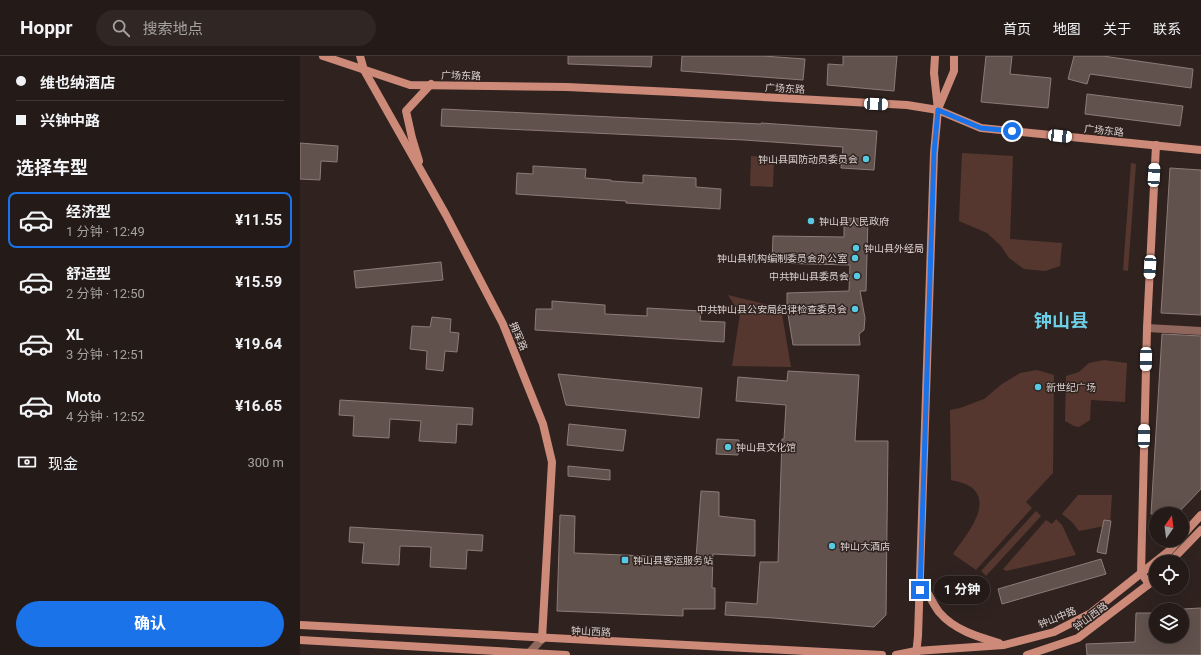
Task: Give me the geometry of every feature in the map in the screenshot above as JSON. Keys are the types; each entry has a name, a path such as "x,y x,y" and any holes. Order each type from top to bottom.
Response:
{"main road":[{"name":"广场东路","path":"323,56 410,84 567,87 907,105 938,110 981,128 1201,150"},
{"name":"拥军路","path":"360,56 364,70 446,215 503,324 543,424 552,462 542,639"},
{"path":"896,655 916,653 918,636 934,153 938,110 934,73 935,56"},
{"path":"938,110 954,71 954,56"},
{"path":"425,179 412,138 406,112 430,84"},
{"path":"1149,584 1141,573 1147,328 1156,146"},
{"path":"1189,528 1201,515"},
{"path":"1177,555 1201,530"},
{"name":"钟山中路","path":"916,653 1004,645 1054,632 1091,613 1173,547"},
{"path":"920,580 940,612 953,624 975,636 1004,645"},
{"name":"钟山西路","path":"1027,655 1078,638 1149,584"},
{"name":"钟山西路","path":"300,625 542,639 882,655"},
{"path":"300,640 566,655"}],"street":[{"path":"1147,328 1201,331"},
{"path":"529,654 542,639"}],"shaded area":[{"path":"962,153 1013,156 1010,239 1062,243 1060,266 1045,271 1024,269 1009,258 1001,246 987,233 959,221"},
{"path":"751,156 774,157 773,187 750,186"},
{"path":"1131,163 1136,164 1128,271 1123,270"},
{"path":"728,295 781,308 791,367 732,366 740,314"},
{"path":"1104,360 1127,363 1125,402 1091,400 1090,420 1079,427 1074,426 1065,421 1066,376 1079,372 1089,363"},
{"path":"1037,370 1054,375 1053,473 1026,502 1032,508 976,570 953,554 968,533 977,516 979,499 974,489 965,484 951,480 950,410 984,399 1002,384 1020,373"},
{"path":"1078,495 1112,495 1110,525 1079,531 1072,522 1062,514"},
{"path":"1036,511 1041,516 986,576 981,571"},
{"path":"1056,519 1062,525 1076,555 1006,571 1003,569 1046,520 1052,524"}],"building":[{"path":"568,56 652,56 651,67 568,64"},
{"path":"682,56 763,56 805,59 803,80 681,71"},
{"path":"843,56 897,56 894,91 827,85 828,64 843,65"},
{"path":"986,56 1012,56 1010,74 1051,78 1048,108 981,102"},
{"path":"1074,56 1103,56 1193,69 1191,88 1090,74 1087,84 1068,79"},
{"path":"1087,94 1183,106 1180,126 1085,114"},
{"path":"442,109 761,123 877,131 874,170 841,168 843,147 744,140 441,126"},
{"path":"300,143 338,146 337,162 321,161 320,180 300,179"},
{"path":"533,166 586,169 585,178 611,181 643,183 643,175 696,178 696,187 721,189 720,209 516,194 517,173 533,174"},
{"path":"1170,168 1201,170 1201,315 1161,313"},
{"path":"844,218 868,219 866,291 860,291 865,318 864,330 859,334 860,345 793,345 787,308 787,293 849,291 850,265 772,263 773,236 844,237"},
{"path":"441,262 443,280 356,288 354,271"},
{"path":"552,301 605,305 605,314 647,316 647,308 701,311 700,321 725,322 724,342 535,330 536,309 552,309"},
{"path":"432,317 451,319 450,332 459,333 457,352 445,351 443,371 426,369 427,351 410,349 412,326 430,327"},
{"path":"1162,334 1201,336 1201,489 1184,507 1151,507"},
{"name":"钟山大酒店","path":"788,371 859,375 855,441 888,441 886,615 874,627 725,615 726,602 757,604 760,562 778,562 782,439 784,439 786,405 736,401 738,377 787,381"},
{"path":"558,374 702,388 699,418 566,405"},
{"path":"340,400 473,408 472,425 457,424 456,443 419,441 421,421 390,419 389,438 353,436 354,416 339,415"},
{"path":"569,424 626,430 623,451 567,445"},
{"name":"钟山县文化馆","path":"717,439 739,440 738,455 716,454"},
{"path":"568,466 610,470 610,480 568,476"},
{"path":"701,491 719,492 719,516 755,520 755,556 713,554 712,588 715,588 715,609 683,609 683,616 557,611 560,515 575,516 574,553 696,558"},
{"path":"1104,520 1111,521 1106,554 1097,552"},
{"path":"350,527 483,535 482,551 467,550 466,569 430,567 431,547 400,546 399,565 362,563 364,543 349,542"},
{"path":"1101,559 1106,574 1002,604 998,589"},
{"path":"1201,608 1201,655 1087,655 1086,644 1135,642 1136,613 1149,613 1149,643 1189,643 1189,609"}],"place":[{"name":"钟山县国防动员委员会","path":"866,159"},
{"name":"钟山县人民政府","path":"811,221"},
{"name":"钟山县外经局","path":"856,248"},
{"name":"钟山县机构编制委员会办公室","path":"855,258"},
{"name":"中共钟山县委员会","path":"857,276"},
{"name":"中共钟山县公安局纪律检查委员会","path":"855,309"},
{"name":"新世纪广场","path":"1038,387"},
{"name":"钟山县文化馆","path":"728,447"},
{"name":"钟山大酒店","path":"832,546"},
{"name":"钟山县客运服务站","path":"625,560"}],"district":[{"name":"钟山县","path":"1061,321"}],"route":[{"path":"920,590 934,153 938,110 981,128 1012,131"}]}
